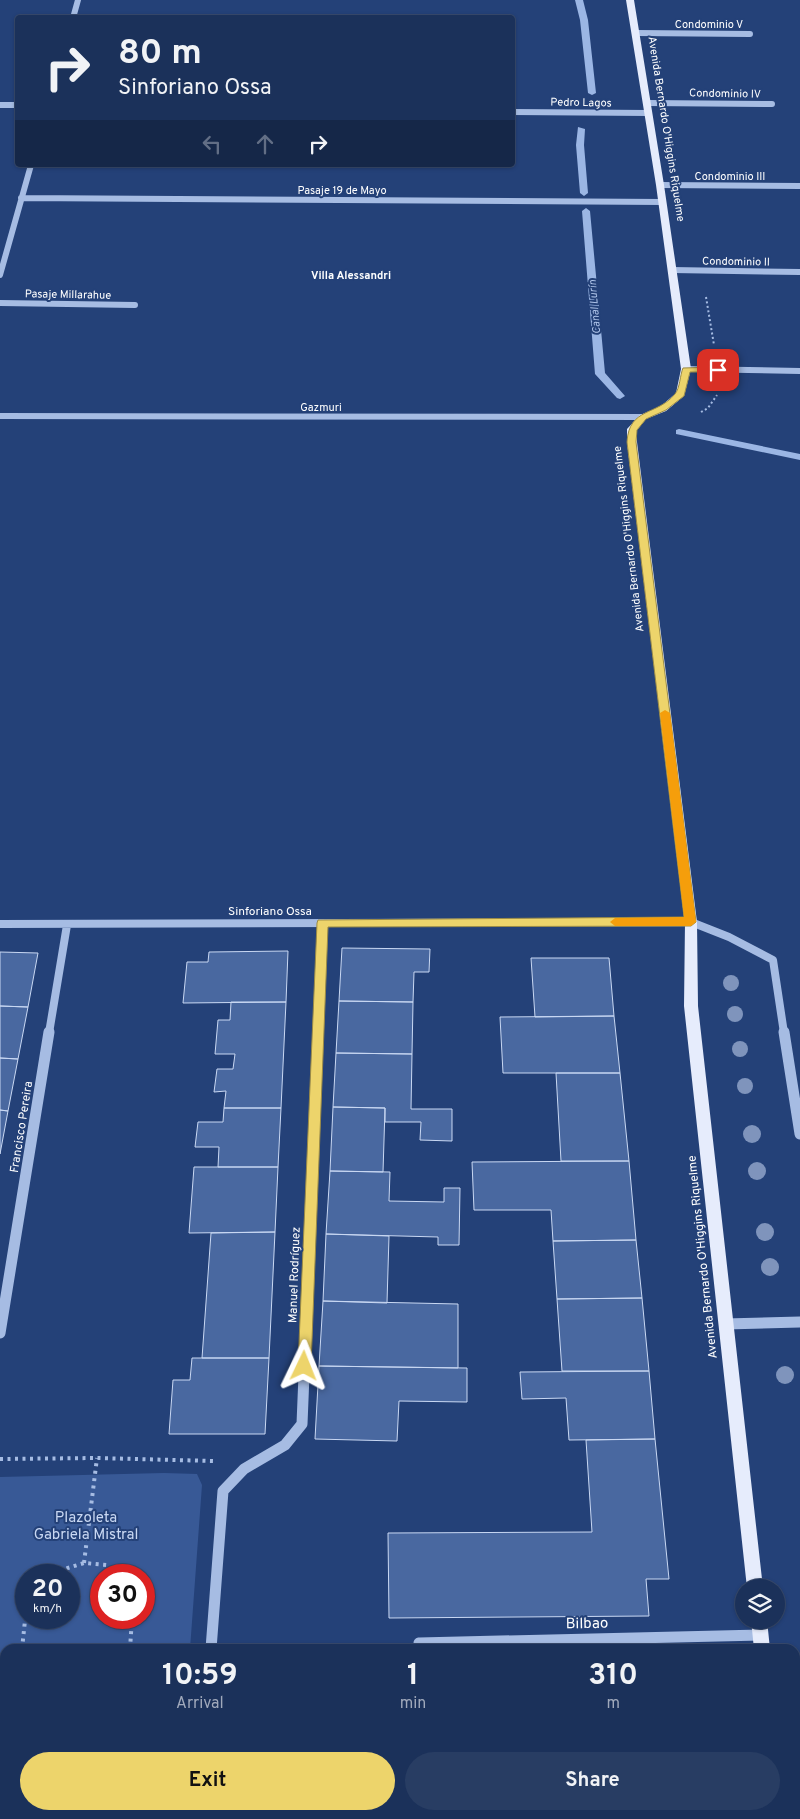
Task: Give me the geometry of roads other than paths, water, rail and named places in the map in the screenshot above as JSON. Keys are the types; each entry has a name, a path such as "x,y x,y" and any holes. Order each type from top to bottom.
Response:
{"main road":[{"name":"Avenida Bernardo O'Higgins Riquelme","path":"630,0 663,202 686,369 680,394 663,409 643,417 632,429 632,442 691,922 691,1006 754,1579"}],"street":[{"path":"74,15 78,0"},
{"name":"Condominio V","path":"636,34 750,34"},
{"name":"Condominio IV","path":"648,108 772,104"},
{"path":"0,105 15,105"},
{"name":"Pedro Lagos","path":"515,112 648,108"},
{"path":"0,275 30,167"},
{"name":"Condominio III","path":"660,185 800,186"},
{"name":"Pasaje 19 de Mayo","path":"21,198 663,202"},
{"name":"Condominio II","path":"672,270 800,272"},
{"name":"Pasaje Millarahue","path":"0,303 135,305"},
{"path":"686,369 800,371"},
{"name":"Gazmuri","path":"0,416 643,417"},
{"path":"691,922 729,937 773,960 800,1134"},
{"name":"Sinforiano Ossa","path":"0,924 691,922"},
{"name":"Manuel Rodríguez","path":"211,1644 223,1491 247,1467 284,1447 296,1436 302,1424 322,923"},
{"name":"Francisco Pereira","path":"0,1333 67,925"},
{"path":"725,1324 800,1322"},
{"name":"Bilbao","path":"420,1644 761,1635"}],"waterway":[{"name":"Canal Lurín","path":"579,0 584,20 592,93"},
{"name":"Canal Lurín","path":"581,129 580,145 584,193"},
{"name":"Canal Lurín","path":"586,211 600,374 620,396"},
{"name":"Canal Lurín","path":"679,432 800,457"}],"district":[{"name":"Villa Alessandri","path":"351,275"}],"park label":[{"name":"Plazoleta Gabriela Mistral","path":"86,1526"}]}
